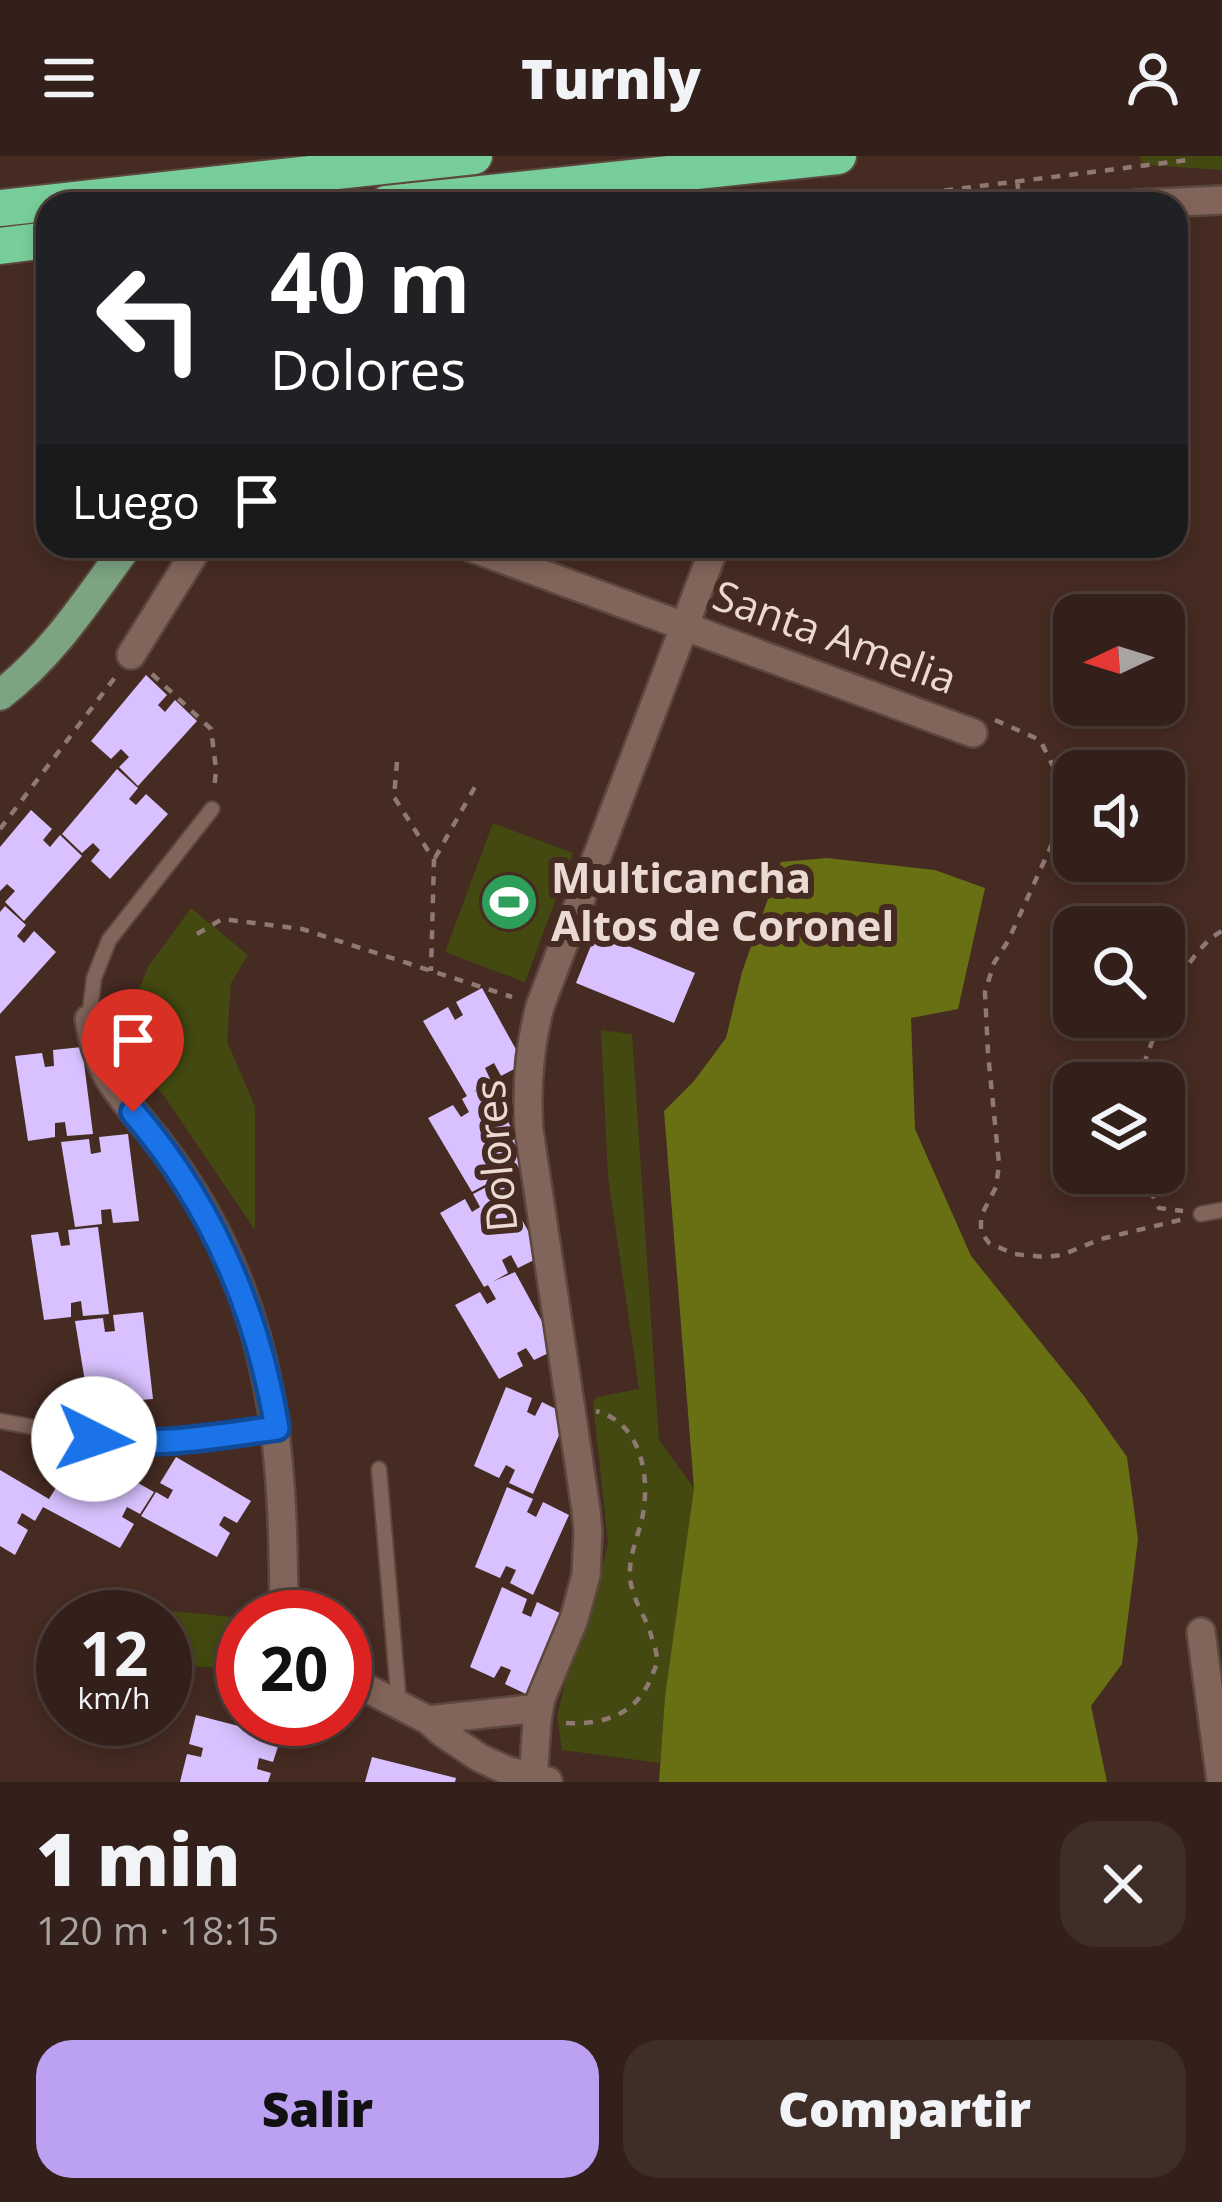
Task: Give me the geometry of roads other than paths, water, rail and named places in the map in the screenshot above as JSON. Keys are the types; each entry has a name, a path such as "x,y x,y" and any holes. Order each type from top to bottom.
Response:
{"highway":[{"path":"146,192 474,156"},
{"path":"530,192 838,156"},
{"path":"0,208 36,204"},
{"path":"0,246 36,242"}],"main road":[{"path":"0,694 52,646 118,558"}],"street":[{"path":"1188,202 1222,200"},
{"path":"131,655 192,558"},
{"name":"Santa Amelia","path":"499,558 973,733"},
{"name":"Dolores","path":"372,1690 428,1720 480,1758 539,1781 538,1715 574,1619 586,1574 589,1531 527,1114 528,1066 540,1006 711,558"},
{"path":"89,1019 92,1042 106,1076 167,1154 208,1217 253,1323 277,1428 284,1590"},
{"path":"1201,1632 1216,1698 1221,1782"},
{"path":"428,1720 538,1715"}],"lane":[{"path":"89,1019 94,978 109,940 212,809"},
{"path":"1201,1214 1222,1210"},
{"path":"0,1421 126,1444 277,1428"},
{"path":"379,1469 399,1703"}],"place":[{"name":"Multicancha Altos de Coronel","path":"509,902"}]}
